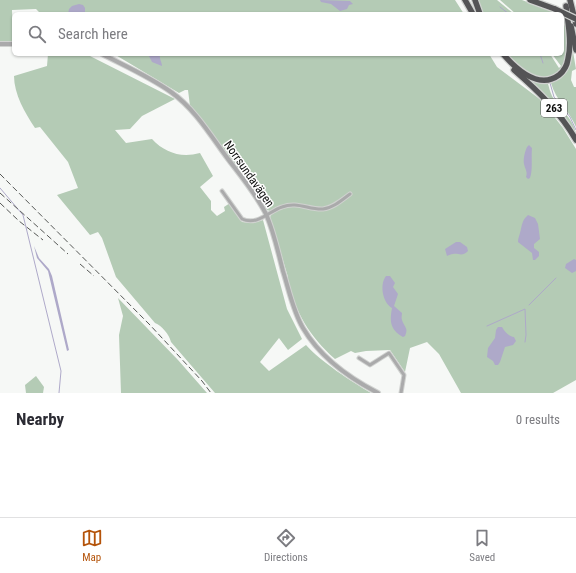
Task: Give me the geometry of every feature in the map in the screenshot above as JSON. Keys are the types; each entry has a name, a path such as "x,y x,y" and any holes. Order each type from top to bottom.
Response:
{"highway":[{"path":"465,0 472,12"},
{"path":"473,0 476,12"},
{"path":"473,0 479,12"},
{"path":"530,0 560,12"},
{"path":"570,0 576,24"},
{"path":"566,3 576,50"},
{"path":"505,56 519,69 534,78 546,80 556,77 565,69 569,56 566,3"},
{"path":"564,14 576,19"},
{"name":"263","path":"501,56 550,104 564,121 576,140"}],"street":[{"path":"0,44 12,44"},
{"name":"Norrsundavägen","path":"106,56 164,87 188,106 241,176 266,215 277,246 291,297 303,328 315,345 345,372 361,384 378,393"},
{"path":"222,191 242,219 247,221 255,221 280,207 293,204 315,209 324,209 338,203 350,194"},
{"path":"360,358 370,365 389,353 404,375 401,393"}],"green space":[{"path":"0,0 455,0 463,12 39,12 36,9 12,10 12,42 0,42"},
{"path":"477,0 497,0 512,12 481,12"},
{"path":"500,0 522,0 553,12 514,12"},
{"path":"564,24 568,49 566,64 563,69 549,78 547,76 545,78 528,73 507,56 551,56 559,68 561,66 554,56 564,56"},
{"path":"571,40 576,69 572,71 571,80 574,87 576,87 576,127 570,115 556,95 551,83 558,79 567,70 571,54"},
{"path":"48,56 90,56 175,99 142,116 130,129 115,130 126,143 152,139 162,148 174,153 186,155 200,153 213,176 200,187 211,201 211,210 217,216 225,211 224,207 230,203 242,222 253,223 263,220 287,309 302,339 288,350 279,338 260,362 269,371 306,345 328,364 371,393 215,393 171,342 165,331 155,323 116,277 102,238 98,232 90,235 57,195 78,188 68,162 40,127 35,128 21,103 14,83 14,76 47,66"},
{"path":"117,56 490,56 497,67 541,100 563,128 576,149 576,380 553,393 461,393 439,354 427,342 410,348 405,372 390,350 355,353 351,351 335,359 318,342 299,313 287,279 288,277 270,217 270,211 267,210 190,106 188,90 179,93"},
{"path":"518,71 529,79 548,84 555,101 571,120 576,137"},
{"path":"118,298 178,360 207,393 121,393 119,335 123,316"},
{"path":"36,376 44,387 43,393 26,393 25,385"}],"shaded area":[{"path":"320,0 350,1 353,4 349,5 347,9 340,11 331,4 321,2"},
{"path":"79,4 83,5 85,12 68,12 72,6"},
{"path":"149,56 160,56 162,66 152,62"},
{"path":"529,145 532,148 532,167 530,178 528,179 526,177 527,172 524,160 527,147"},
{"path":"528,215 535,218 538,224 540,239 534,244 534,248 539,252 539,256 535,260 533,260 532,253 518,242 522,223"},
{"path":"456,242 460,242 467,247 468,251 462,254 452,254 447,256 445,249"},
{"path":"34,246 39,258 49,269 52,276 69,350 67,351 48,271 37,258"},
{"path":"574,259 576,260 576,271 572,273 565,268 566,264"},
{"path":"386,276 390,276 395,283 393,287 398,294 394,306 402,313 402,319 406,329 405,336 403,337 395,331 393,327 391,320 392,308 384,298 382,289"},
{"path":"498,327 502,327 507,334 514,337 516,341 513,345 505,347 500,362 498,365 495,365 493,361 487,357 488,348 495,338"}],"waterway":[{"path":"500,7 506,12"},
{"path":"541,56 543,63"},
{"path":"550,83 554,97 570,117 576,130"},
{"path":"0,188 23,215 61,371 59,393"},
{"path":"529,305 556,278"},
{"path":"487,326 525,309 525,342"}],"railway":[{"path":"0,174 150,325 202,381 211,393"},
{"path":"0,193 68,254"},
{"path":"0,203 19,221 43,240"},
{"path":"80,264 94,276"}]}
